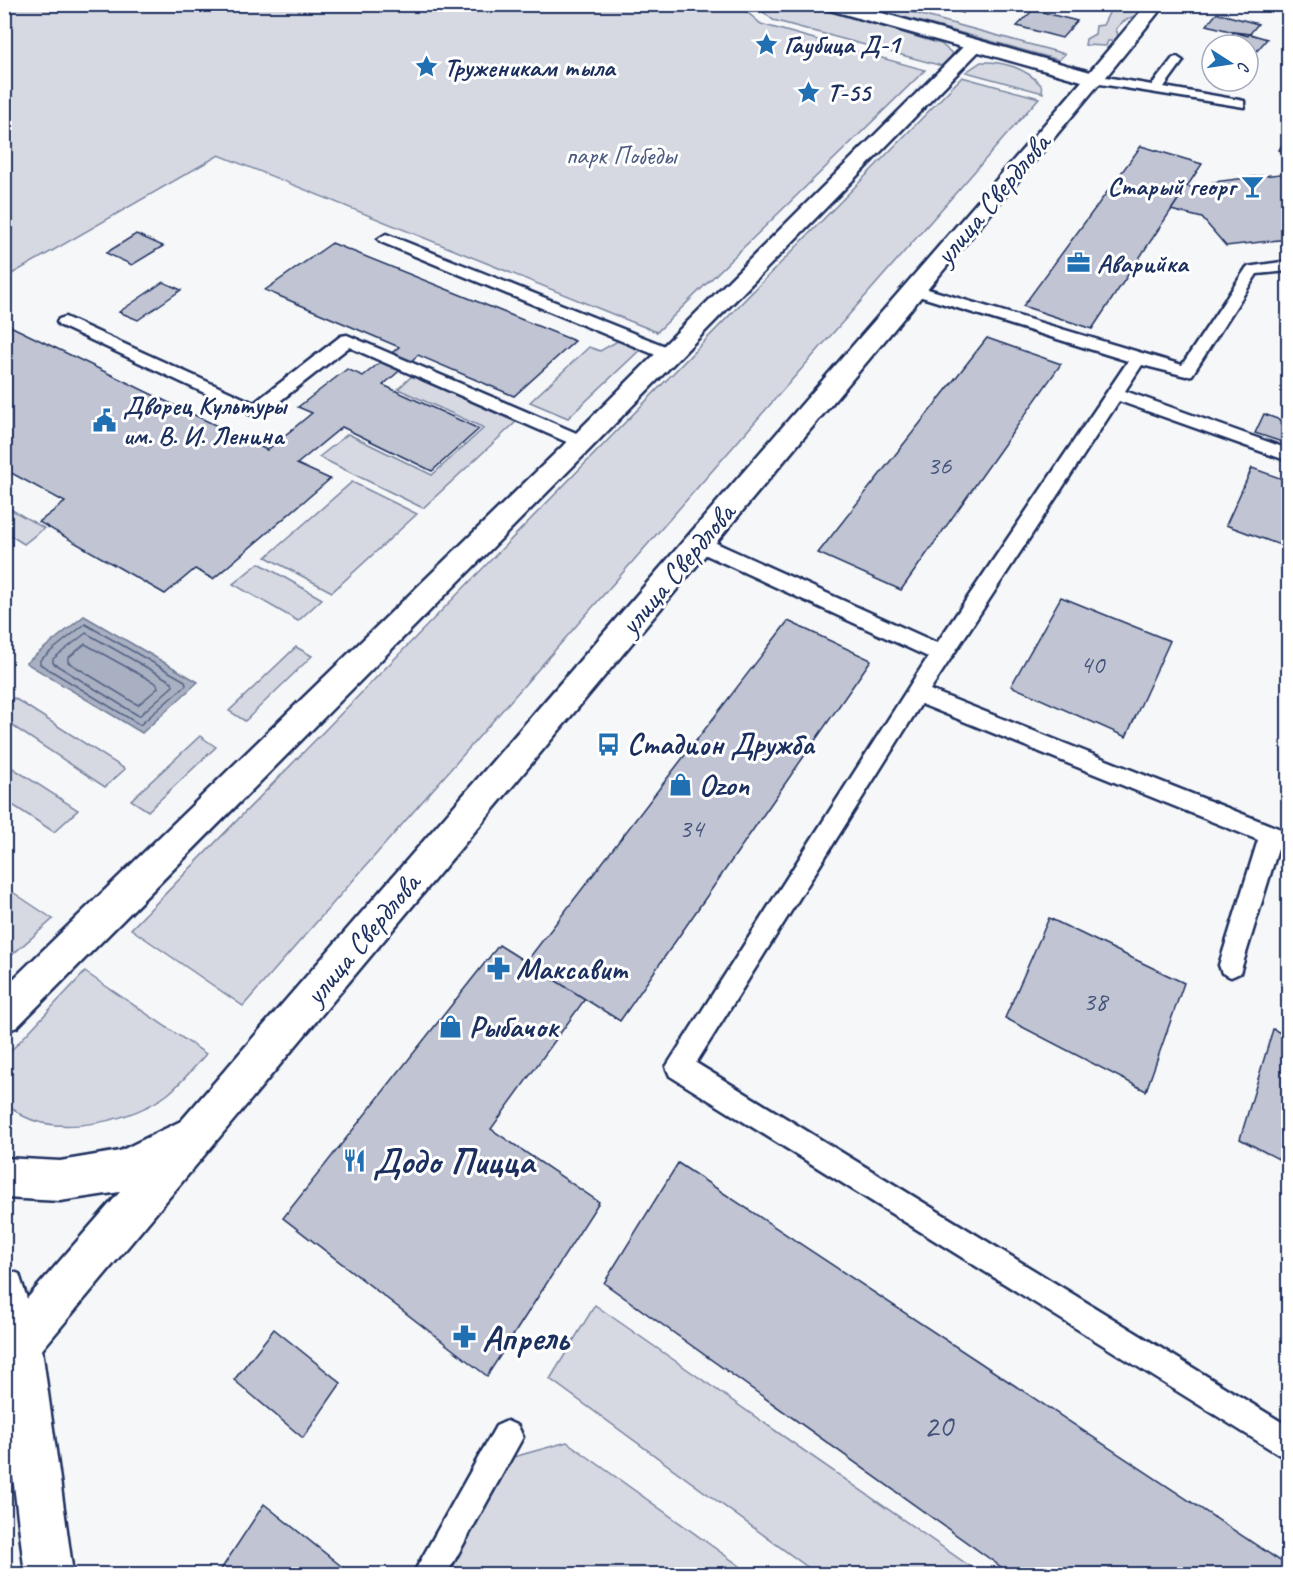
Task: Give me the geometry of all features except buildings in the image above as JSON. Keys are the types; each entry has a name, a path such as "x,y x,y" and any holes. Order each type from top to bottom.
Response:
{"main road":[{"path":"829,4 1094,79"},
{"name":"улица Свердлова","path":"12,1350 1157,4"},
{"path":"4,1014 582,442 974,46"},
{"name":"улица Свердлова","path":"4,1178 60,1181 124,1170 196,1133"},
{"path":"4,1290 49,1575"}],"lane":[{"path":"1155,90 1177,61"},
{"path":"1094,79 1239,105"},
{"path":"386,239 669,354"},
{"path":"915,290 1138,359 1186,371 1252,270 1288,266"},
{"path":"65,322 256,411 347,340 582,442"},
{"path":"1138,359 1117,394 941,654 679,1067 1288,1444"},
{"path":"1117,394 1288,455"},
{"path":"698,543 941,654"},
{"path":"916,693 1280,839 1231,965"},
{"path":"429,1575 507,1437"}],"green space":[{"name":"парк Победы","path":"5,4 739,5 761,24 925,70 657,332 219,155 5,278"},
{"path":"755,5 808,5 941,44 953,54 942,66 773,20"},
{"path":"860,5 885,5 1065,54 1059,60"},
{"path":"1113,5 1151,5 1116,29 1120,41 1108,41 1106,46 1085,45 1086,39 1095,34 1096,26 1103,25"},
{"path":"981,62 1006,64 1021,70 1041,85 1043,93 966,72"},
{"path":"962,77 1039,98 243,1006 131,929"},
{"path":"623,338 643,347 568,418 530,402 589,347 600,351"},
{"path":"412,376 516,422 423,508 319,457 348,434 432,475 484,428 398,389"},
{"path":"352,482 417,514 332,592 266,557"},
{"path":"5,506 44,528 24,544 5,532"},
{"path":"259,563 322,599 298,621 233,584"},
{"path":"296,647 312,656 245,721 229,711"},
{"path":"14,698 125,769 105,787 5,721 5,705"},
{"path":"200,736 216,747 148,811 131,800"},
{"path":"4,763 78,810 54,832 5,800"},
{"path":"5,887 53,919 5,961"},
{"path":"85,972 206,1054 168,1094 137,1111 98,1123 58,1125 39,1122 23,1116 5,1101 5,1057"},
{"path":"595,1305 981,1574 817,1574 550,1379"},
{"path":"567,1442 751,1574 441,1574 510,1458"}],"water":[{"path":"84,616 198,682 142,733 26,663"}],"place":[{"name":"Гаубица Д-1","path":"766,44"},
{"name":"Труженикам тыла","path":"426,67"},
{"name":"Т-55","path":"809,92"},
{"name":"Старый георг","path":"1253,186"},
{"name":"Аварийка","path":"1079,263"},
{"name":"Дворец Культуры им. В. И. Ленина","path":"105,420"},
{"name":"Стадион Дружба","path":"609,744"},
{"name":"Ozon","path":"681,785"},
{"name":"Максавит","path":"498,969"},
{"name":"Рыбачок","path":"451,1027"},
{"name":"Додо Пицца","path":"355,1160"},
{"name":"Апрель","path":"464,1337"}]}
